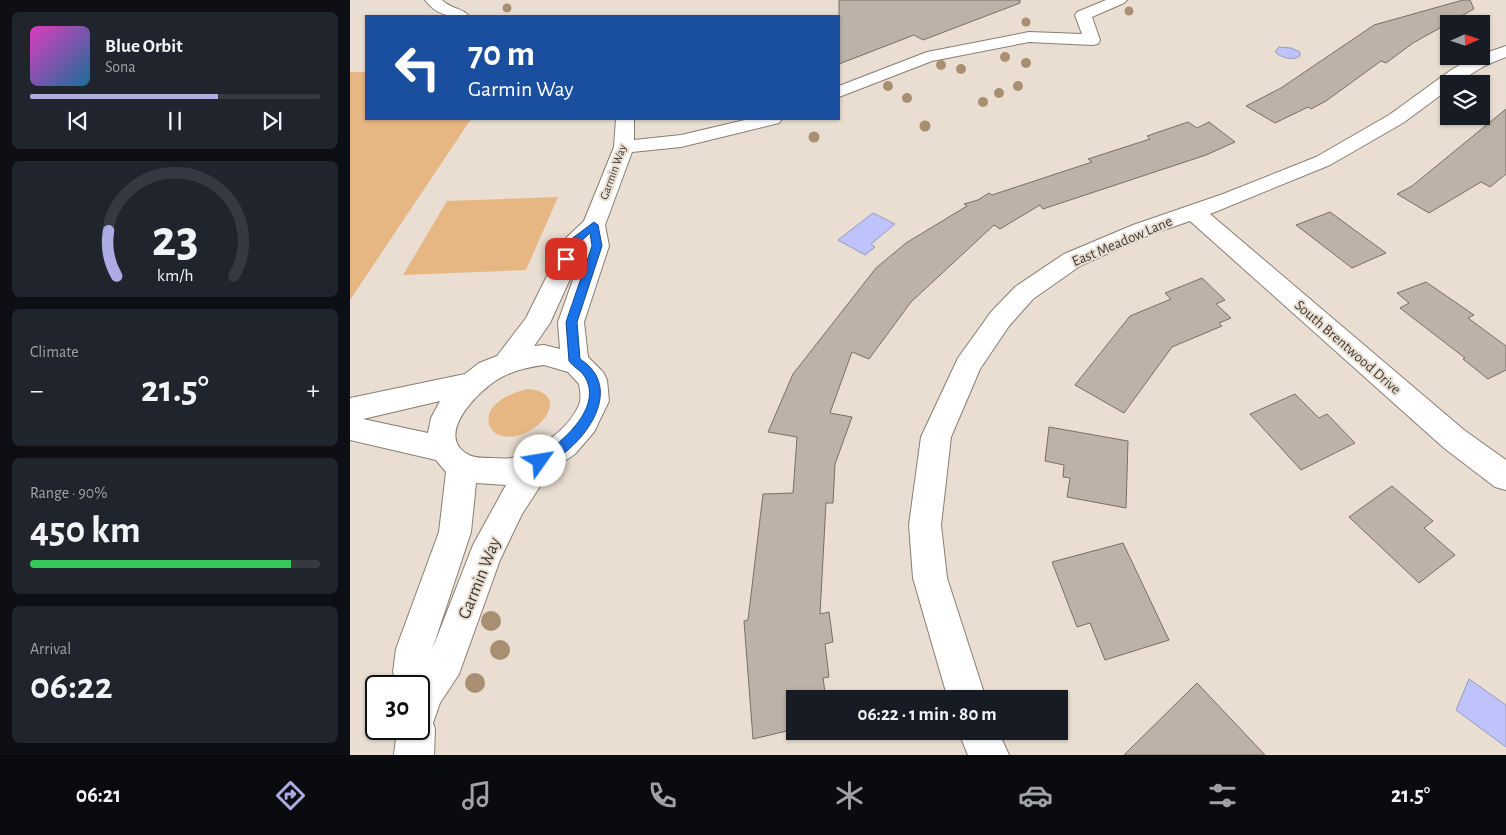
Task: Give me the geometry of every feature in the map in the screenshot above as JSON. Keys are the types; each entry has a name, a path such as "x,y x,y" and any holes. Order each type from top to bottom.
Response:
{"street":[{"path":"433,0 443,10 458,15"},
{"path":"840,92 927,57 1029,37 1092,40 1082,15 1119,0"},
{"name":"East Meadow Lane","path":"964,690 930,578 924,525 936,437 968,365 1000,319 1024,293 1072,260 1141,230 1194,212 1323,160 1396,119 1480,61 1506,51"},
{"name":"Garmin Way","path":"507,363 537,323 574,243 594,225 624,147 625,120"},
{"path":"624,147 681,141 768,120"},
{"name":"South Brentwood Drive","path":"1194,212 1454,439 1506,477"},
{"name":"Garmin Way","path":"575,361 572,322 597,246 594,225"},
{"name":"Garmin Way","path":"412,675 414,649 454,532 460,495 453,458 442,437 448,412 458,397 472,383 488,372 507,363 544,355 560,356 575,361 584,367 594,384 593,407 580,431 556,452 540,461 506,472 489,473 453,458"},
{"path":"350,410 472,383"},
{"path":"350,428 453,458"},
{"name":"Garmin Way","path":"430,684 446,661 485,556 511,504 540,461"},
{"name":"Garmin Way","path":"414,755 415,740"},
{"path":"982,740 989,755"}],"shaded area":[{"path":"350,72 365,72 365,120 470,120 350,300"},
{"path":"558,197 526,270 403,275 447,201"},
{"path":"528,389 542,392 549,399 550,407 546,417 527,432 515,436 498,435 489,424 491,411 495,405 507,396"}],"water":[{"path":"1279,47 1291,48 1300,52 1300,56 1290,59 1281,56 1275,52"},
{"path":"873,213 895,224 871,244 875,247 865,255 838,240"},
{"path":"1469,679 1506,705 1506,747 1456,710"}],"building":[{"path":"839,0 1020,0 1020,3 923,40 914,35 840,64"},
{"path":"1463,0 1470,0 1474,9 1463,15 1440,15 1440,28 1413,43 1386,63 1381,61 1326,101 1311,109 1308,107 1275,123 1246,106 1281,88 1374,25"},
{"path":"1506,109 1506,174 1490,187 1481,182 1429,213 1397,194 1412,186 1486,125 1490,125 1490,122"},
{"path":"1188,122 1197,128 1209,122 1235,142 1206,155 1043,209 1040,205 1000,229 994,225 911,302 869,359 852,352 830,413 852,417 835,464 833,503 826,503 820,614 829,612 833,642 825,644 829,677 823,678 825,690 786,690 786,731 753,739 744,621 748,620 763,494 793,493 797,437 768,432 793,374 876,268 906,243 967,206 964,204 978,200 989,193 992,195 1092,162 1088,159 1150,139 1147,136"},
{"path":"1330,212 1386,253 1352,268 1296,225"},
{"path":"1202,278 1225,300 1216,304 1231,318 1219,323 1222,326 1172,347 1124,413 1075,385 1130,316 1171,299 1165,293"},
{"path":"1426,282 1474,315 1468,318 1506,346 1506,370 1488,379 1463,359 1465,358 1400,308 1409,303 1397,293"},
{"path":"1295,394 1319,418 1327,414 1355,443 1301,470 1250,414"},
{"path":"1049,427 1128,441 1126,508 1067,497 1070,478 1063,477 1064,465 1045,461"},
{"path":"1392,486 1433,521 1424,528 1455,555 1419,583 1349,517"},
{"path":"1123,543 1169,640 1105,660 1090,623 1077,627 1052,562"},
{"path":"1197,683 1265,755 1124,755"}],"route":[{"path":"540,461 556,452 580,431 588,419 595,395 594,384 590,375 584,367 575,361 572,337 572,322 597,246 594,225 574,243 566,259"}]}
